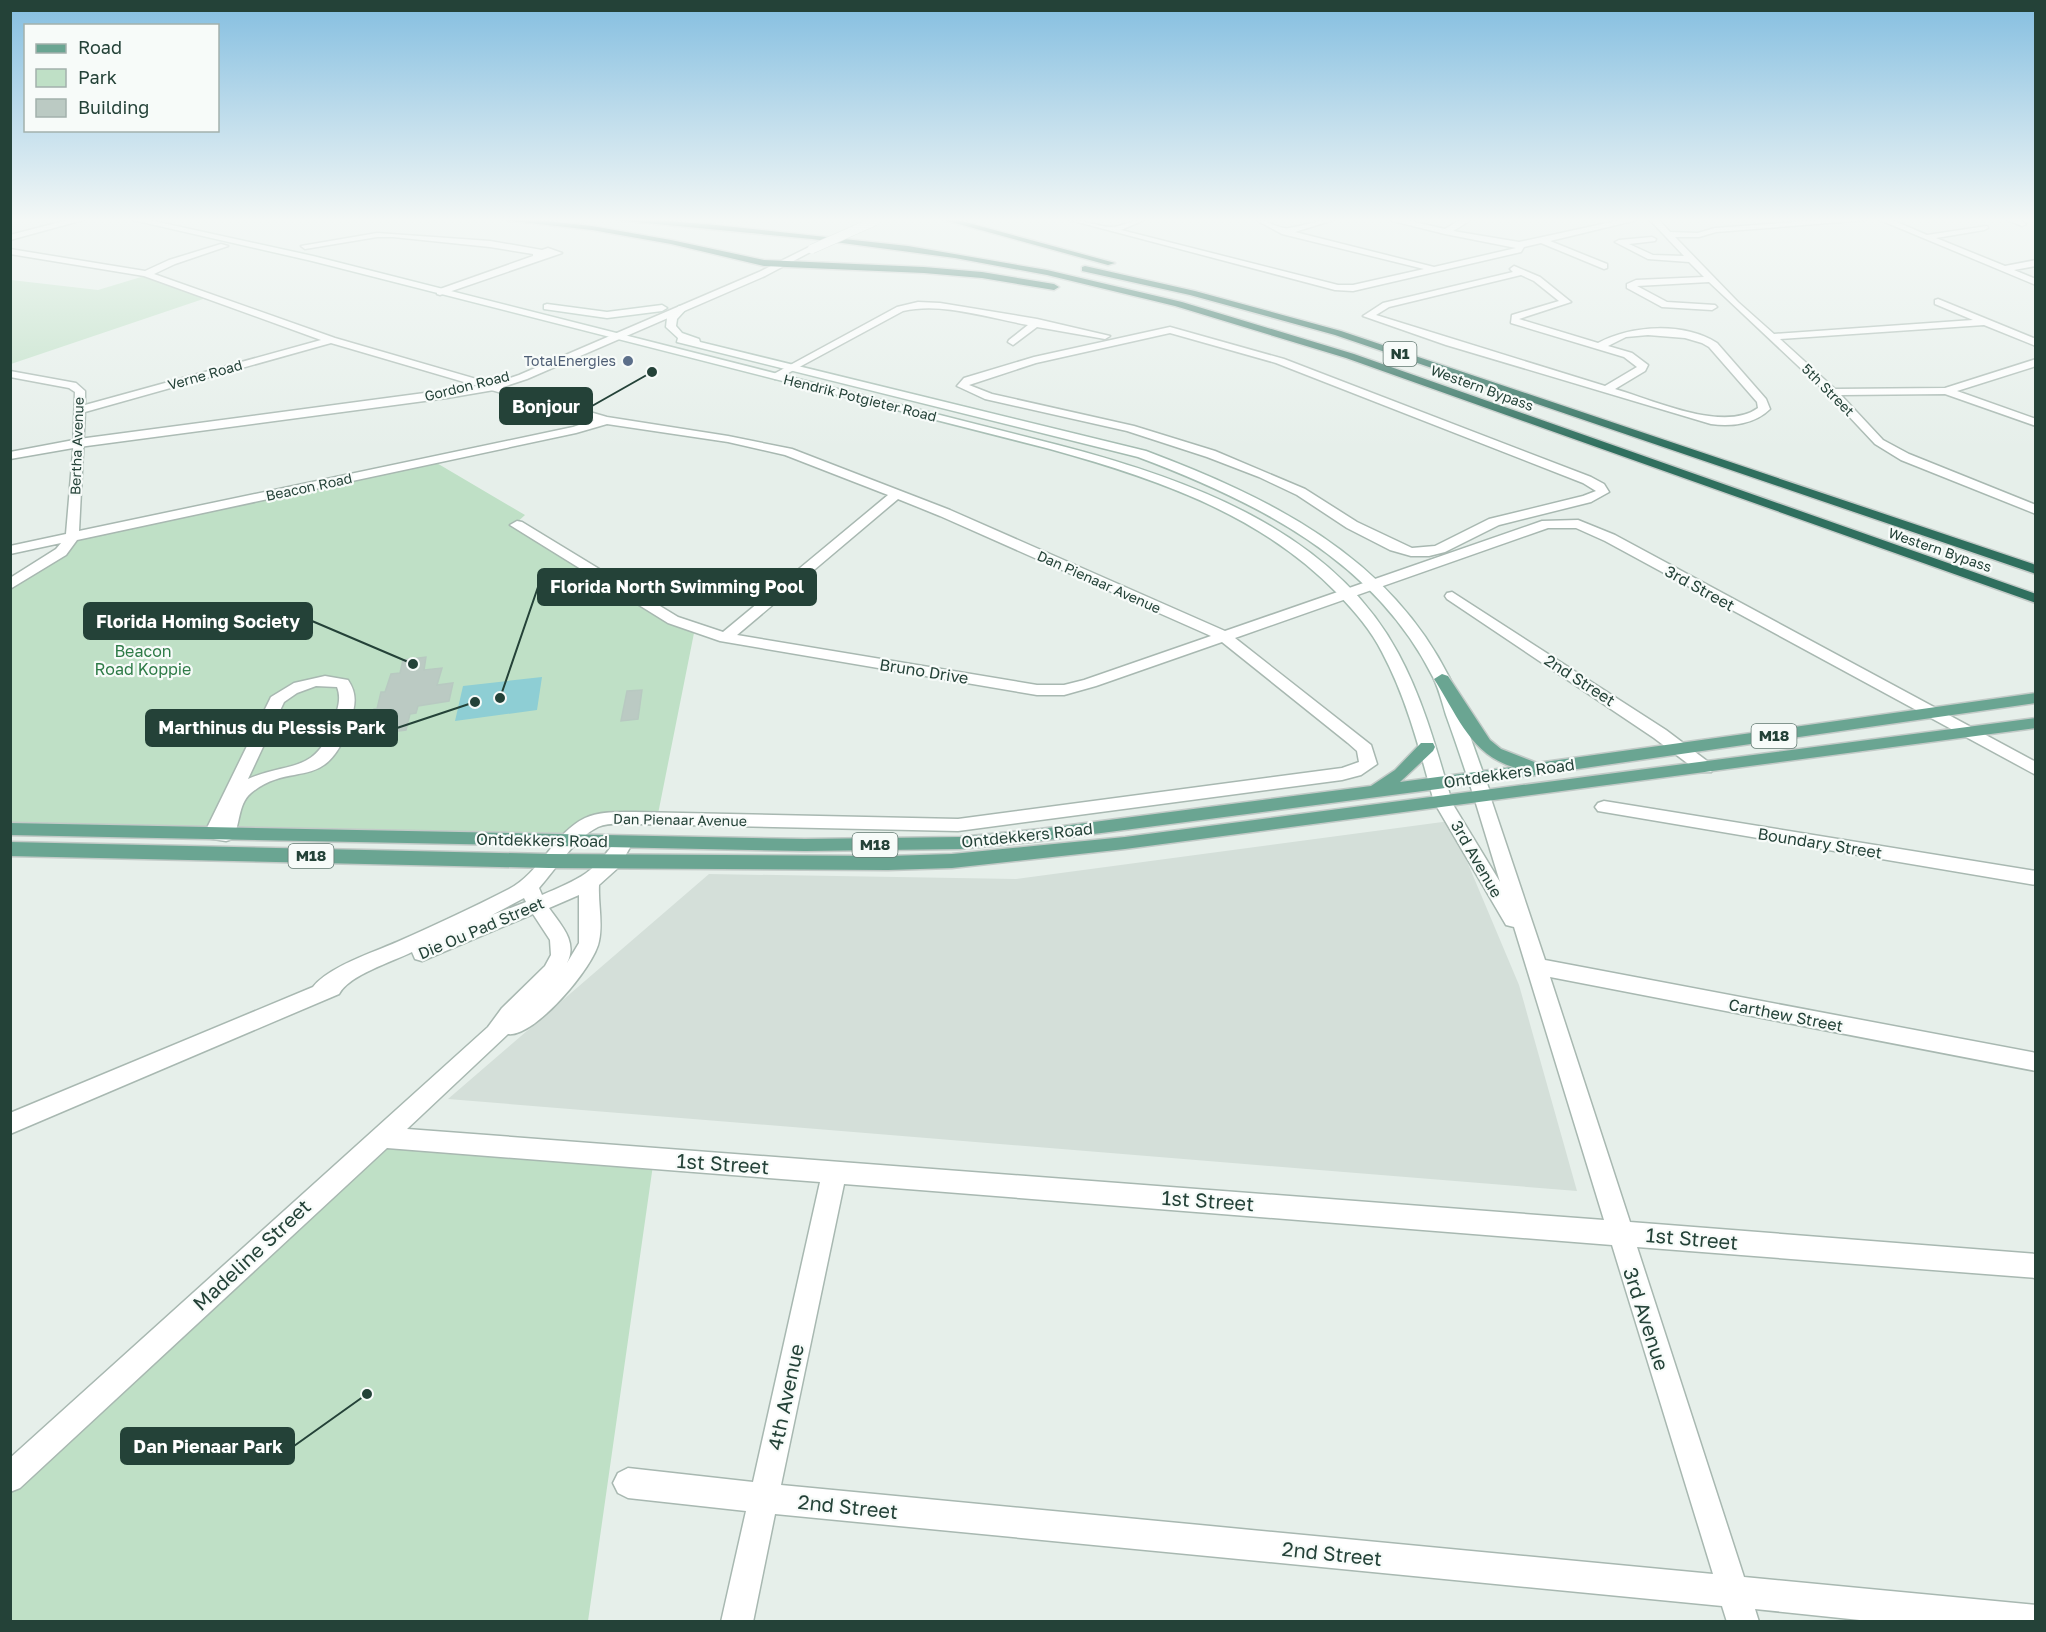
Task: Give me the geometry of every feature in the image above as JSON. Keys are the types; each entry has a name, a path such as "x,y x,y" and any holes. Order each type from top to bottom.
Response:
{"highway":[{"name":"Western Bypass","path":"1147,296 1212,312 1396,372 2036,599"},
{"name":"Western Bypass","path":"1207,296 1338,333 2036,570"},
{"path":"1227,296 1338,333"},
{"path":"1104,297 1270,339 1330,358 1396,372"}],"main road":[{"path":"1442,680 1462,708 1472,729 1489,750 1510,762 1538,768"},
{"name":"Ontdekkers Road","path":"10,829 805,845 960,843 1179,818 2036,698"},
{"name":"Ontdekkers Road","path":"10,849 612,862 888,863 984,859 1483,797 2036,723"},
{"path":"1376,790 1401,774 1427,747"}],"street":[{"name":"Dan Pienaar Avenue","path":"208,296 331,340 606,420 774,448 897,494 1223,636 1249,654 1354,739 1365,749 1368,764 1342,774 958,825 610,818 591,823 570,840"},
{"name":"Hendrik Potgieter Road","path":"457,296 1064,449 1153,475 1192,490 1258,522 1288,543 1346,593 1373,626 1389,650 1427,747 1438,783"},
{"name":"Gordon Road","path":"628,327 689,296"},
{"name":"Gordon Road","path":"10,456 79,443 403,401 489,385 628,327 710,296"},
{"path":"1423,296 1386,305 1368,316 1374,320 1605,390 1718,422 1746,418 1764,408 1762,401 1713,345 1699,337 1629,334 1598,347"},
{"path":"1559,296 1566,302 1515,317 1514,321 1628,355 1643,365 1641,369 1605,390"},
{"path":"1649,296 1665,305 1712,307"},
{"name":"5th Street","path":"1729,296 1832,392 1873,436 1889,449 2036,510"},
{"path":"1938,302 2036,343"},
{"name":"Hendrik Potgieter Road","path":"536,304 1142,454 1211,480 1279,514 1346,560 1402,617 1424,646 1442,680 1475,777"},
{"path":"775,376 895,312 913,306 940,306 1105,336"},
{"path":"547,307 607,315 662,308"},
{"path":"682,308 671,321 674,331 686,338 718,349"},
{"path":"1013,342 1037,322"},
{"path":"1773,337 1984,322"},
{"path":"1170,330 1280,361 1587,480 1603,490 1603,494 1587,499 1494,522 1448,546 1429,552 1403,550 1352,525 1301,492 1222,458 1130,428 980,394 964,388 962,384 968,380 1034,360 1170,330"},
{"name":"Verne Road","path":"80,410 331,340"},
{"path":"1832,392 1946,391 2036,362"},
{"name":"Bertha Avenue","path":"10,374 76,386 80,391 79,443 72,537"},
{"path":"1946,391 2036,423"},
{"name":"Beacon Road","path":"10,550 576,430 606,420"},
{"path":"725,638 897,494"},
{"path":"1494,522 1516,535"},
{"name":"3rd Street","path":"1346,593 1555,522 1578,524 1594,530 2036,770"},
{"name":"Bruno Drive","path":"517,525 673,620 725,638 1037,690 1057,691 1090,683 1346,593"},
{"path":"10,585 61,552 72,537"},
{"name":"2nd Street","path":"1452,596 1682,749 1705,768"},
{"path":"326,681 342,683 348,692 347,705 328,753 315,764 260,781 244,789 239,794 219,835 277,700 291,691 312,683 326,681"},
{"name":"3rd Avenue","path":"1475,777 1743,1622"},
{"name":"3rd Avenue","path":"1438,783 1443,802 1533,957"},
{"name":"Boundary Street","path":"1604,807 2036,878"},
{"name":"Die Ou Pad Street","path":"533,896 549,861 570,840"},
{"name":"Die Ou Pad Street","path":"10,1124 322,990 351,982 533,896 589,883 612,862 624,842"},
{"name":"Madeline Street","path":"10,1479 380,1137 496,1034 516,1023 552,993 578,967 589,944 589,883"},
{"name":"Madeline Street","path":"496,1034 510,1014 554,971 561,955 560,939 533,896"},
{"name":"Carthew Street","path":"1533,957 2036,1062"},
{"name":"1st Street","path":"380,1137 2036,1266"},
{"name":"4th Avenue","path":"737,1622 834,1172"},
{"name":"2nd Street","path":"628,1483 2036,1621"}],"shaded area":[{"path":"1450,821 1519,985 1577,1191 448,1099 709,874 1016,879"}],"green space":[{"path":"11,296 212,296 11,364"},
{"name":"Beacon Road Koppie","path":"435,462 525,515 513,526 675,625 694,633 658,814 611,814 571,833 335,831 11,822 11,588 75,538"},
{"path":"381,1145 653,1165 588,1621 11,1622 11,1489"}],"water":[{"path":"542,677 537,710 455,721 463,686"}],"building":[{"path":"426,657 424,670 442,668 437,685 453,683 449,701 418,706 416,713 410,714 406,730 374,734 375,731 367,732 374,709 377,709 381,692 385,692 391,674 400,673 403,660"},
{"path":"642,690 638,719 621,721 627,691"}],"place":[{"name":"TotalEnergies","path":"628,361"},
{"name":"Bonjour","path":"652,372"},
{"name":"Florida Homing Society","path":"413,664"},
{"name":"Florida North Swimming Pool","path":"500,698"},
{"name":"Marthinus du Plessis Park","path":"475,702"},
{"name":"Dan Pienaar Park","path":"367,1394"}]}
